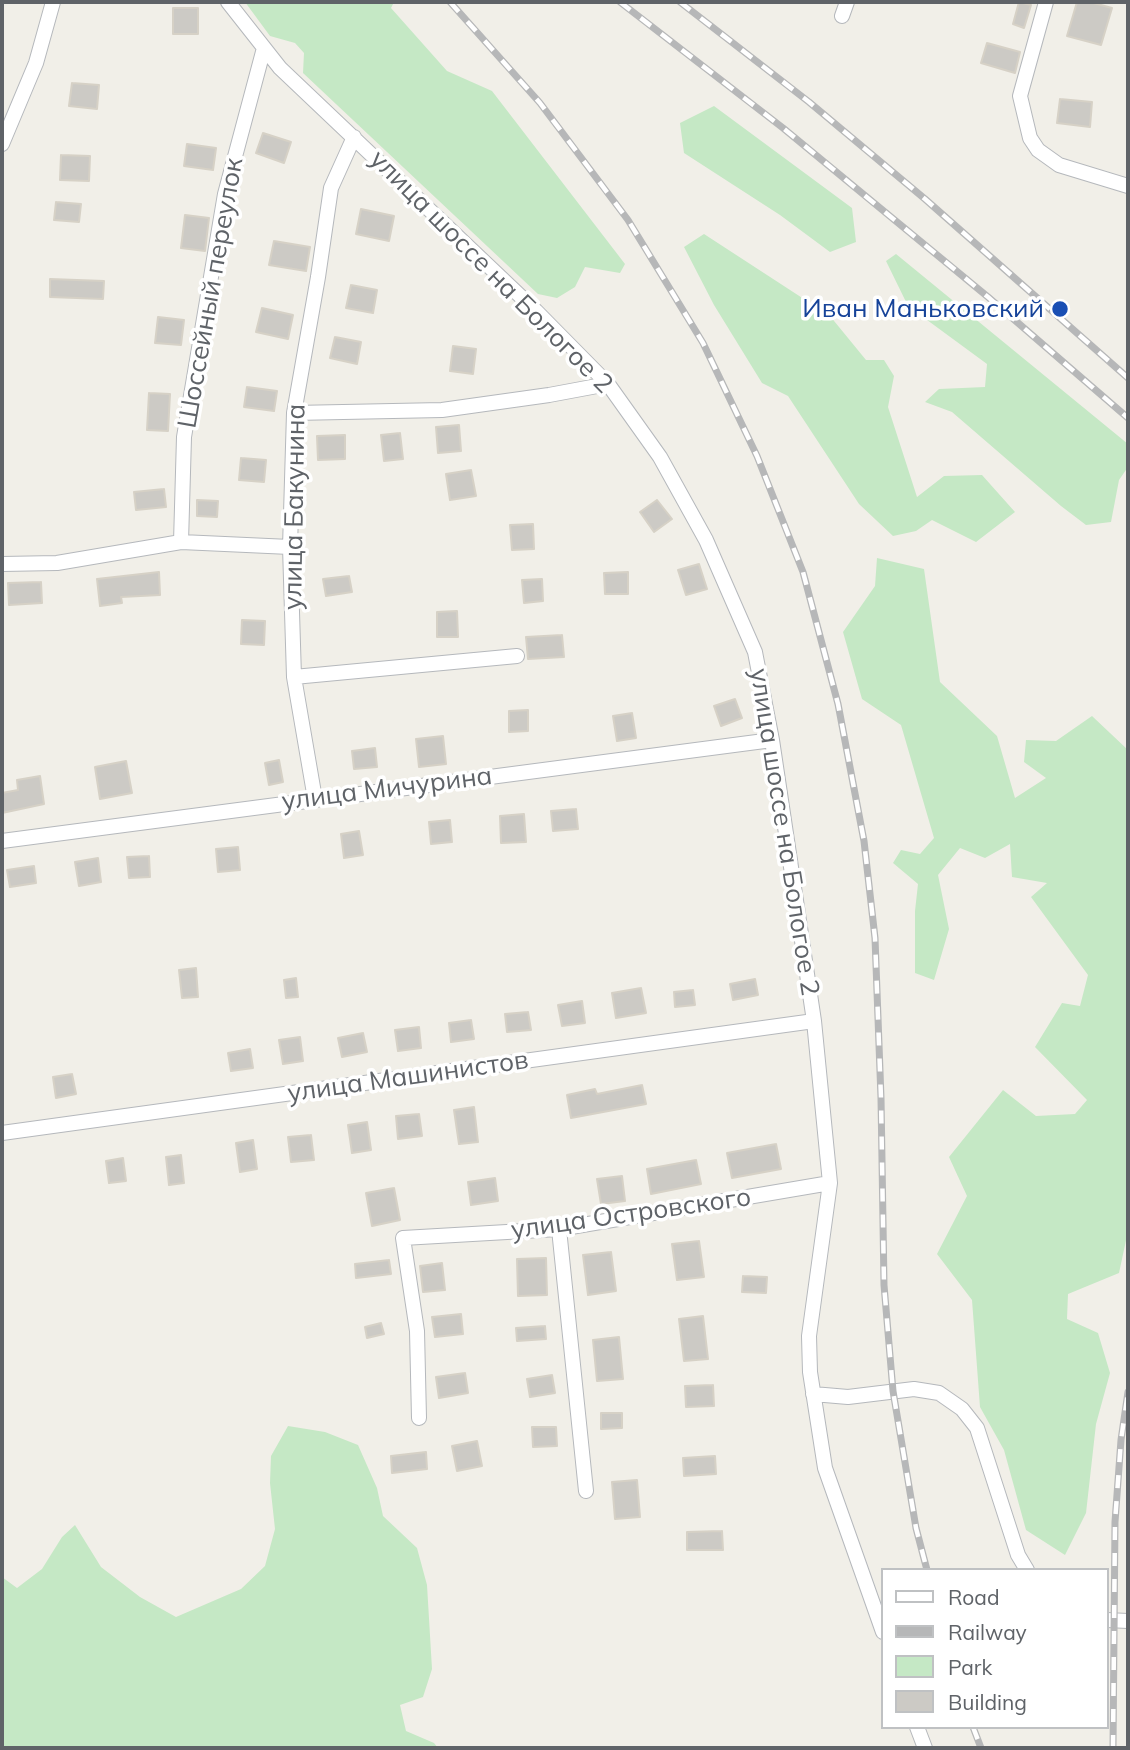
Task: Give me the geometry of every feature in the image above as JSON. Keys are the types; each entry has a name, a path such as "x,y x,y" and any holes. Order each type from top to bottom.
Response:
{"street":[{"path":"2,144 36,63 53,2"},
{"name":"улица шоссе на Бологое 2","path":"228,2 280,68 536,311 608,384 660,457 706,540 755,652 772,740 814,1021 830,1183 809,1336 810,1372 825,1468 881,1626"},
{"path":"1046,2 1020,96 1030,138 1038,150 1059,165 1128,187"},
{"name":"Шоссейный переулок","path":"181,542 186,425 225,194 264,48"},
{"name":"улица Бакунина","path":"314,799 294,677 290,547 294,413 331,188 354,137"},
{"path":"294,413 442,410 608,384"},
{"path":"2,565 57,563 181,542 290,547"},
{"path":"294,677 517,656"},
{"name":"улица Мичурина","path":"2,841 772,740"},
{"name":"улица Машинистов","path":"2,1133 814,1021"},
{"name":"улица Островского","path":"419,1418 417,1331 403,1238 559,1229 830,1183"},
{"path":"559,1229 586,1491"},
{"path":"813,1394 848,1397 914,1389 939,1394 961,1409 977,1428 1018,1555 1026,1568"},
{"path":"1109,1620 1128,1621"},
{"path":"918,1729 925,1748"}],"green space":[{"path":"245,2 394,2 391,8 447,71 492,91 625,264 620,273 585,267 575,287 557,298 538,294 303,73 304,53 295,43 270,36"},
{"path":"714,106 852,208 856,242 830,252 780,215 684,153 680,123"},
{"path":"704,234 830,316 866,360 884,360 894,376 888,407 917,497 944,476 982,475 1015,512 976,542 932,520 916,531 893,536 859,504 788,396 762,383 714,305 684,247"},
{"path":"896,254 1128,444 1128,467 1119,480 1111,522 1086,525 952,412 925,402 939,389 985,387 987,364 908,306 886,261"},
{"path":"877,558 924,569 940,682 997,736 1015,798 1046,778 1024,762 1026,740 1056,741 1092,716 1128,750 1128,1231 1119,1273 1068,1294 1067,1319 1098,1333 1110,1373 1096,1424 1086,1513 1065,1555 1026,1530 1004,1450 980,1407 972,1300 937,1254 967,1196 949,1157 1003,1090 1036,1116 1075,1114 1087,1100 1035,1047 1062,1003 1080,1006 1088,975 1031,897 1047,883 1012,877 1010,844 985,858 960,848 938,875 949,929 934,980 915,973 918,884 893,863 901,850 920,854 934,838 901,725 862,699 843,632 875,586"},
{"path":"288,1426 325,1432 358,1445 377,1488 383,1516 417,1548 427,1585 432,1669 423,1697 400,1705 406,1731 434,1743 438,1748 2,1748 2,1577 17,1588 42,1569 62,1537 75,1525 101,1567 140,1597 176,1617 241,1589 265,1566 275,1529 270,1483 271,1456"}],"building":[{"path":"1019,2 1031,5 1024,28 1013,24"},
{"path":"1077,2 1090,2 1112,8 1101,45 1067,36"},
{"path":"173,8 198,8 198,34 173,34"},
{"path":"987,43 1020,52 1015,73 981,63"},
{"path":"72,83 99,85 97,109 69,106"},
{"path":"1060,99 1092,102 1090,127 1057,123"},
{"path":"263,133 291,142 284,163 256,153"},
{"path":"187,144 216,148 213,170 184,166"},
{"path":"61,155 90,156 89,181 60,180"},
{"path":"56,202 81,204 79,222 54,220"},
{"path":"361,209 394,216 389,241 356,234"},
{"path":"185,215 209,218 205,251 181,248"},
{"path":"274,241 310,247 306,271 269,265"},
{"path":"50,279 104,281 103,299 50,297"},
{"path":"351,285 377,290 373,313 346,308"},
{"path":"262,308 293,315 288,339 256,332"},
{"path":"158,317 184,320 181,345 155,343"},
{"path":"335,337 361,342 357,364 330,358"},
{"path":"453,346 476,349 473,374 450,371"},
{"path":"247,387 277,391 274,411 244,407"},
{"path":"149,393 170,394 168,431 147,430"},
{"path":"459,425 461,451 438,453 436,427"},
{"path":"400,433 403,459 384,461 381,435"},
{"path":"345,435 345,459 318,460 317,436"},
{"path":"241,458 266,460 264,482 239,480"},
{"path":"471,470 476,496 450,500 446,474"},
{"path":"164,489 166,507 136,510 134,492"},
{"path":"197,500 218,501 217,517 197,516"},
{"path":"657,500 672,519 654,532 640,512"},
{"path":"533,524 534,549 512,550 510,525"},
{"path":"699,564 707,589 686,595 678,570"},
{"path":"159,572 160,595 121,597 122,603 100,606 97,579"},
{"path":"628,572 628,594 605,594 604,573"},
{"path":"349,576 352,592 326,596 323,579"},
{"path":"542,579 543,601 524,603 522,580"},
{"path":"41,582 42,603 9,605 8,583"},
{"path":"457,611 458,637 437,637 437,612"},
{"path":"242,620 265,621 264,645 241,644"},
{"path":"562,635 564,657 528,659 526,637"},
{"path":"735,699 742,718 721,726 714,706"},
{"path":"528,710 528,731 509,732 509,711"},
{"path":"632,713 636,738 617,741 613,716"},
{"path":"443,736 446,764 419,767 416,739"},
{"path":"375,748 377,767 354,769 352,751"},
{"path":"279,760 283,782 269,785 265,763"},
{"path":"126,761 132,793 100,799 95,767"},
{"path":"40,776 44,804 2,813 2,793 18,790 17,780"},
{"path":"576,809 578,829 553,831 551,811"},
{"path":"524,814 526,842 501,843 500,816"},
{"path":"450,820 452,842 431,844 429,822"},
{"path":"359,831 363,855 344,858 341,834"},
{"path":"238,847 240,870 218,872 216,849"},
{"path":"149,856 150,877 129,878 127,857"},
{"path":"98,858 101,882 79,886 75,862"},
{"path":"34,866 36,883 10,887 7,870"},
{"path":"196,968 198,997 182,998 179,970"},
{"path":"296,978 298,997 286,998 284,980"},
{"path":"755,979 758,995 733,1000 730,984"},
{"path":"641,988 646,1013 616,1018 612,993"},
{"path":"693,990 695,1005 675,1007 674,992"},
{"path":"582,1001 585,1023 562,1026 558,1005"},
{"path":"528,1012 531,1030 507,1032 505,1014"},
{"path":"471,1020 474,1039 451,1042 449,1023"},
{"path":"419,1027 421,1048 398,1051 395,1030"},
{"path":"363,1033 367,1052 342,1057 338,1038"},
{"path":"300,1037 303,1061 283,1064 279,1040"},
{"path":"250,1049 253,1068 231,1071 228,1053"},
{"path":"72,1074 76,1094 56,1098 53,1077"},
{"path":"642,1085 646,1104 571,1118 567,1095 595,1089 597,1094"},
{"path":"474,1107 478,1142 459,1144 454,1110"},
{"path":"419,1114 422,1136 398,1139 396,1116"},
{"path":"367,1122 371,1150 352,1153 348,1125"},
{"path":"311,1135 314,1160 291,1162 288,1137"},
{"path":"253,1140 257,1169 240,1172 236,1143"},
{"path":"776,1144 781,1169 732,1178 727,1153"},
{"path":"181,1155 184,1183 169,1185 166,1157"},
{"path":"123,1158 126,1181 109,1183 106,1161"},
{"path":"696,1160 701,1184 651,1194 647,1169"},
{"path":"622,1176 625,1201 601,1204 597,1179"},
{"path":"495,1178 498,1201 471,1205 468,1182"},
{"path":"394,1188 400,1220 372,1226 366,1193"},
{"path":"699,1241 704,1277 677,1280 672,1244"},
{"path":"611,1252 616,1291 588,1295 583,1255"},
{"path":"546,1258 547,1295 518,1296 517,1259"},
{"path":"389,1260 391,1274 356,1278 355,1264"},
{"path":"442,1263 445,1290 423,1292 420,1266"},
{"path":"743,1276 767,1277 766,1293 742,1292"},
{"path":"461,1314 463,1334 435,1337 432,1317"},
{"path":"703,1316 708,1359 684,1361 679,1319"},
{"path":"381,1323 384,1334 367,1338 365,1327"},
{"path":"545,1326 546,1339 517,1341 516,1328"},
{"path":"619,1337 623,1379 597,1381 593,1340"},
{"path":"465,1373 468,1393 439,1398 436,1377"},
{"path":"552,1375 555,1393 530,1397 527,1379"},
{"path":"713,1385 714,1406 686,1407 685,1386"},
{"path":"601,1413 622,1413 622,1428 601,1429"},
{"path":"532,1427 556,1427 557,1446 533,1447"},
{"path":"477,1441 482,1466 457,1471 452,1446"},
{"path":"426,1452 427,1469 392,1473 391,1456"},
{"path":"715,1456 716,1474 684,1476 683,1458"},
{"path":"637,1480 640,1517 615,1519 612,1482"},
{"path":"722,1531 723,1550 687,1550 687,1532"}],"railway":[{"path":"450,2 540,103 628,220 703,343 757,456 803,572 838,704 864,841 875,938 884,1285 893,1391 916,1528 926,1568"},
{"path":"620,2 783,128 988,297 1128,418"},
{"path":"680,2 809,102 925,199 1128,378"},
{"path":"1113,1748 1115,1522 1121,1440 1128,1392"},
{"path":"974,1729 981,1748"}],"place":[{"name":"Иван Маньковский","path":"1060,309"}]}
